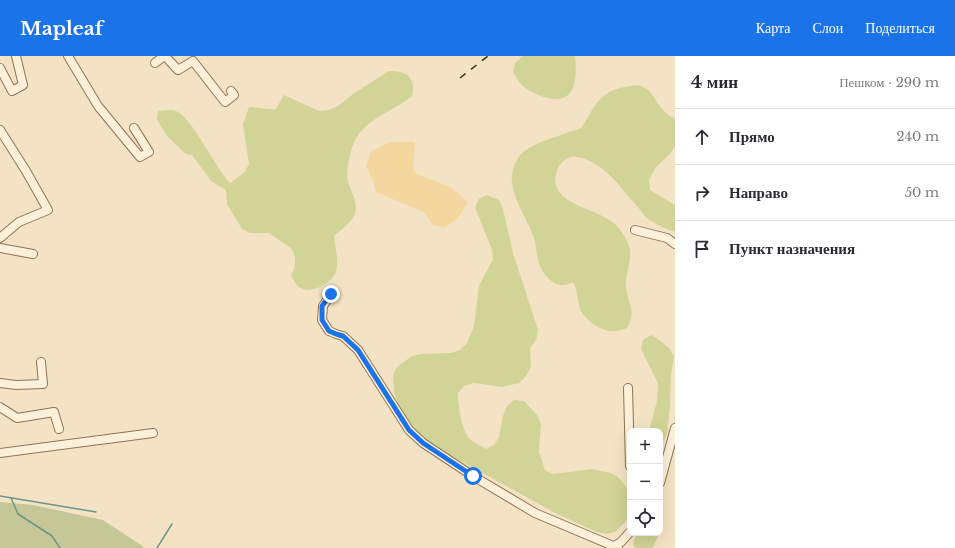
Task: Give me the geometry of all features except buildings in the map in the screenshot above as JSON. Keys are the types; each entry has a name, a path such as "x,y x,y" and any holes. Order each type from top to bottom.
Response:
{"street":[{"path":"0,68 12,91 23,85 16,56"},
{"path":"68,56 98,106 140,157 150,152 134,128"},
{"path":"155,63 165,56 178,70 193,61 225,102 234,95 231,91"},
{"path":"0,130 26,171 48,210 19,222 0,238"},
{"path":"635,230 667,238 675,244"},
{"path":"0,248 33,254"},
{"path":"331,294 322,306 322,320 329,331 343,336 358,350 409,430 423,443 473,476 536,513 614,547 627,535"},
{"path":"0,383 16,385 43,384 41,362"},
{"path":"628,388 630,464"},
{"path":"0,407 17,418 54,412 59,429"},
{"path":"663,472 675,428"},
{"path":"0,453 153,433"}],"green space":[{"path":"523,56 575,56 576,77 573,87 568,95 563,98 551,99 533,93 524,87 519,82 513,71 515,63"},
{"path":"389,71 401,72 409,76 413,84 412,96 376,118 363,129 355,139 349,158 347,177 356,206 355,214 349,223 334,236 337,260 335,274 326,284 312,290 299,287 291,275 295,267 295,258 292,249 269,233 250,233 242,229 227,204 226,190 211,181 192,155 186,154 167,136 157,120 158,111 174,110 182,115 189,122 230,183 245,172 249,164 243,124 249,107 276,109 284,95 319,111 329,110 338,106 353,94"},
{"path":"638,85 647,89 663,110 675,118 675,146 670,154 656,167 649,180 650,190 675,205 675,232 661,227 648,219 607,173 600,167 585,159 575,157 567,158 560,164 556,175 556,185 560,193 577,205 609,219 618,227 628,243 630,249 630,260 626,287 632,311 630,322 627,328 609,331 592,323 582,313 573,282 565,285 559,285 547,277 541,268 534,238 513,189 513,168 522,153 534,145 580,129 597,103 606,94 623,87"},
{"path":"487,195 499,200 503,209 513,253 538,330 536,340 530,348 531,367 526,376 519,383 502,387 474,383 464,386 458,393 459,410 464,430 472,440 486,449 494,445 499,437 503,416 507,406 514,400 524,401 537,415 541,424 539,452 545,470 553,474 592,469 611,473 619,478 627,488 627,520 615,532 606,534 597,532 555,513 425,440 405,419 394,393 393,375 397,367 412,356 421,354 451,353 460,350 467,343 474,326 479,286 493,259 492,250 475,207 479,199"},
{"path":"651,335 670,349 674,357 671,375 667,433 663,443 663,428 650,428 657,401 658,383 641,349 643,340"},
{"path":"0,502 33,505 103,520 144,548 0,548"},
{"path":"635,536 658,536 653,548 635,548 633,544"}],"sand":[{"path":"389,142 415,142 413,169 417,174 450,187 468,202 457,219 444,228 433,225 424,212 376,192 374,183 366,166 371,152"}],"waterway":[{"path":"0,496 96,512"},
{"path":"11,498 18,514 52,536 60,548"},
{"path":"157,548 172,524"}],"railway":[{"path":"460,78 488,56"}],"route":[{"path":"331,294 322,306 322,320 329,331 343,336 358,350 409,430 423,443 473,476"}]}
